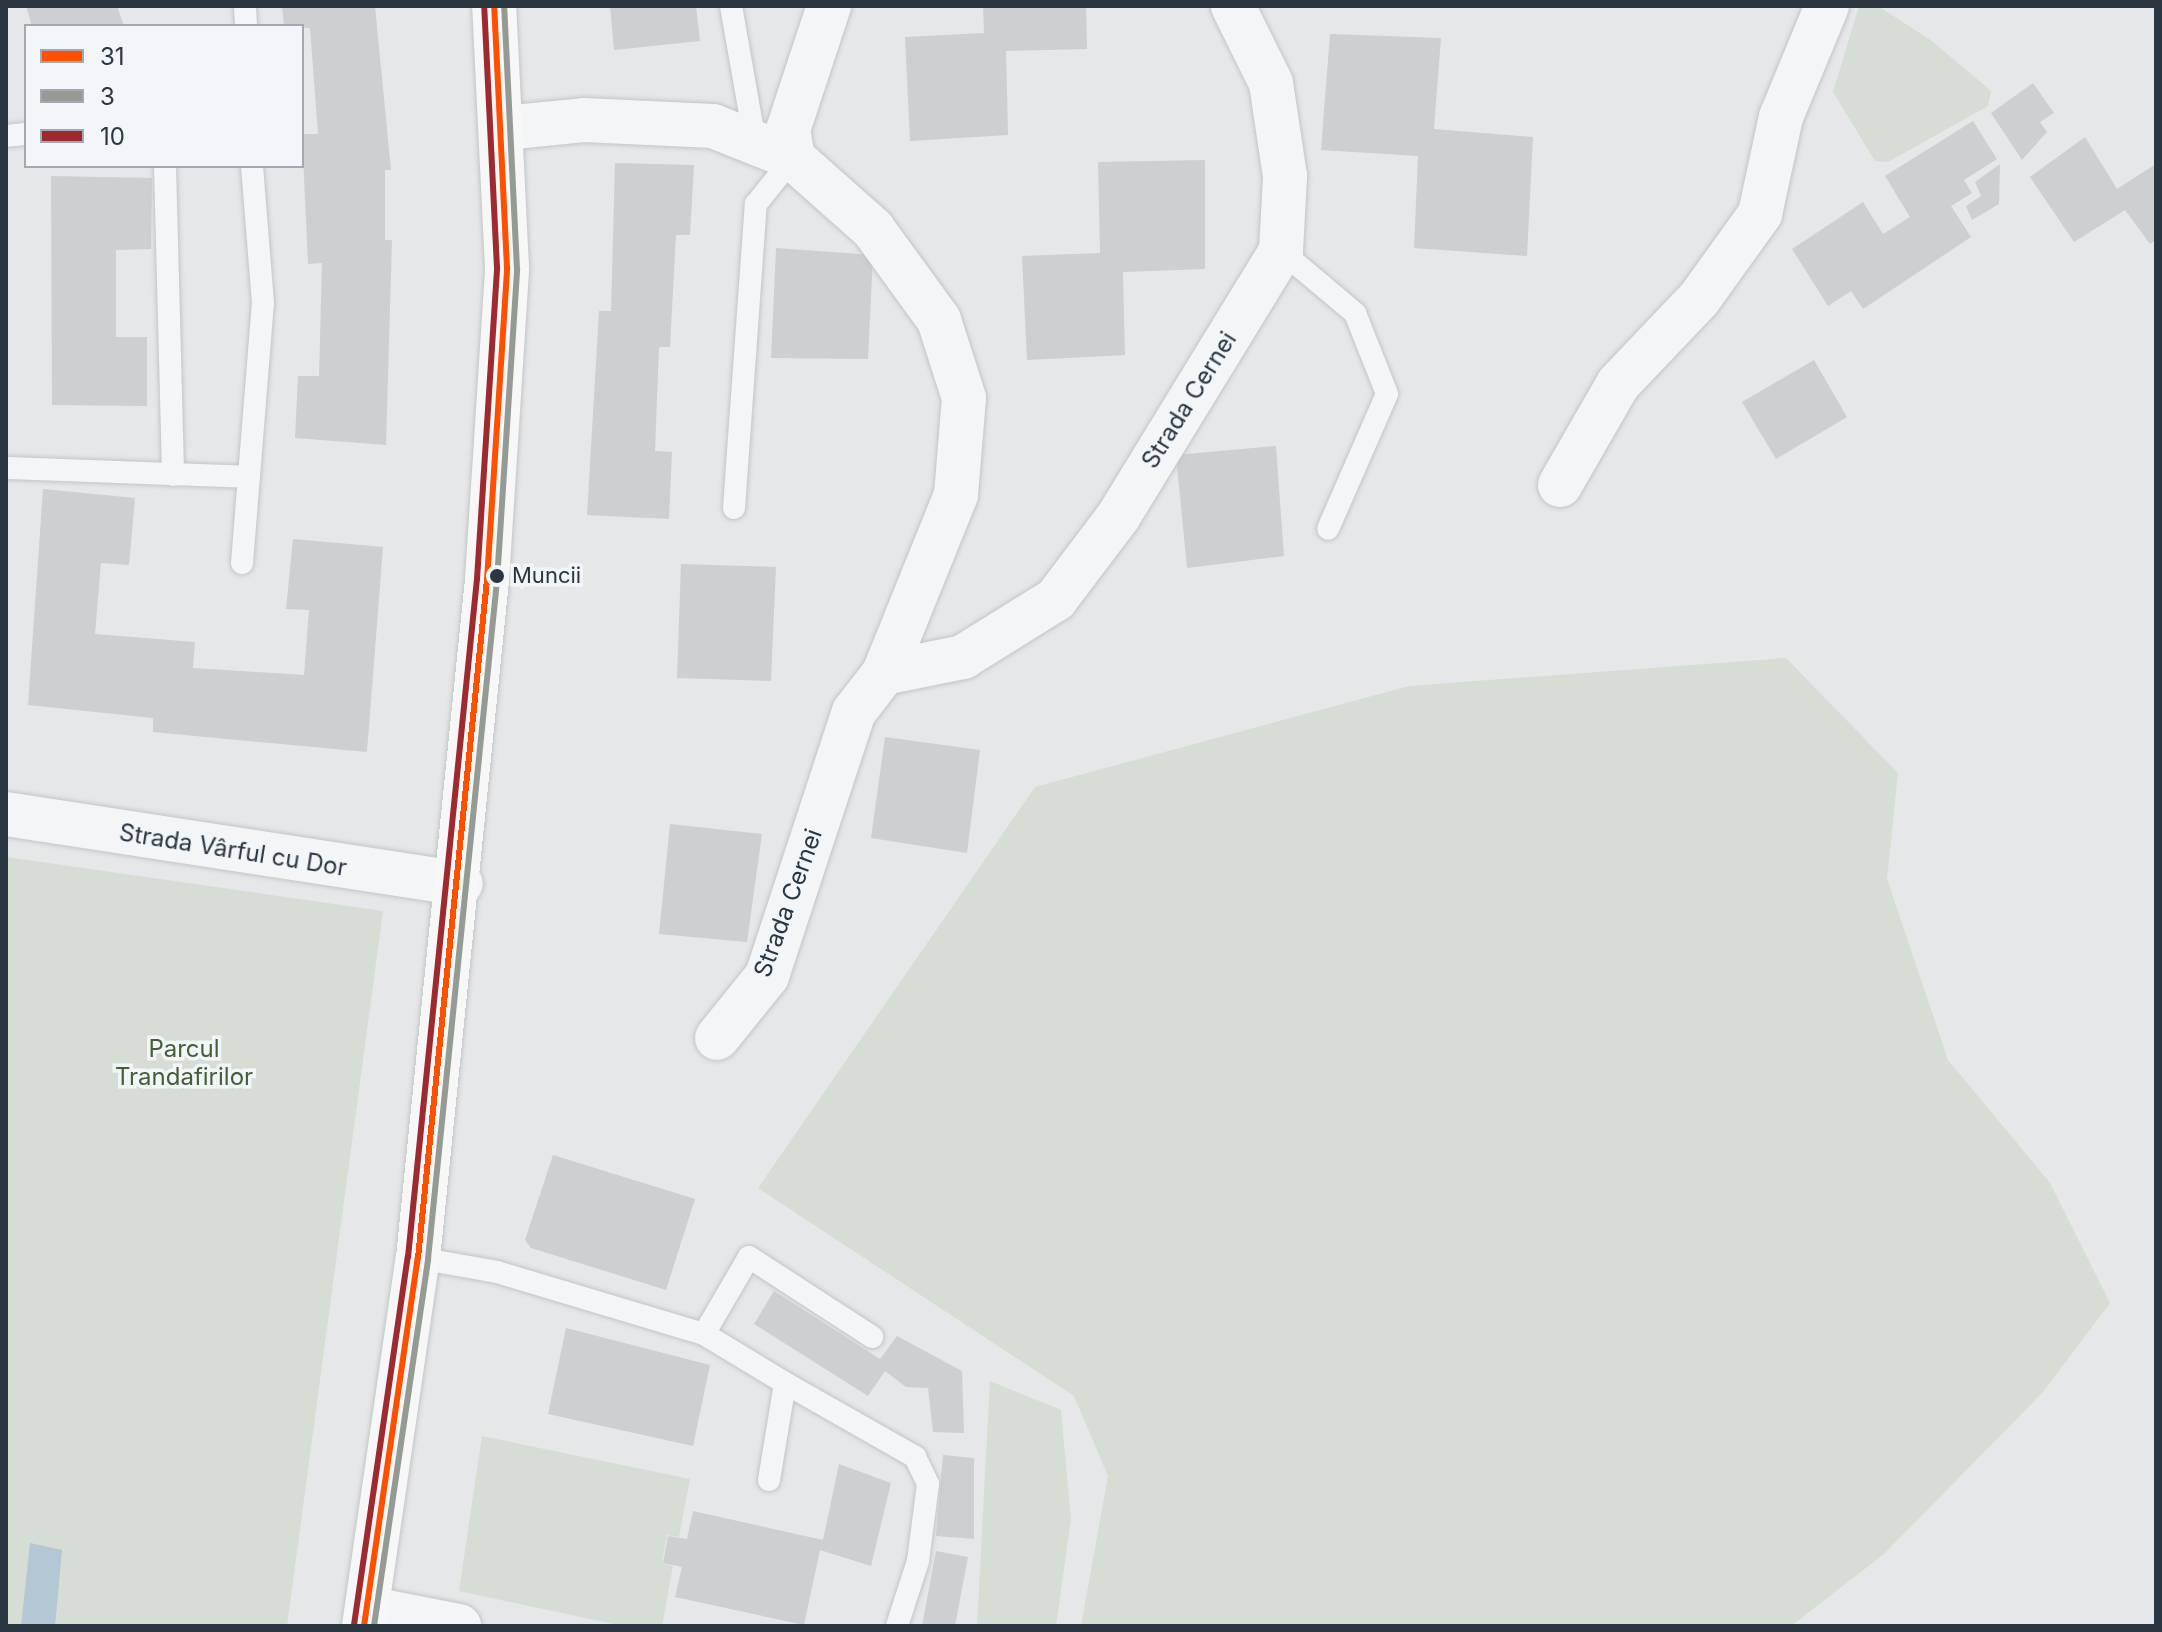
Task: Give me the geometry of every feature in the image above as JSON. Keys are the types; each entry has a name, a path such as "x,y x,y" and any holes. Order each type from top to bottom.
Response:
{"main road":[{"path":"366,1617 418,1258 461,884 496,472 507,268 504,128 494,6"}],"street":[{"path":"793,158 788,130 829,6"},
{"name":"Strada Cernei","path":"884,673 963,657 1017,630 1056,599 1118,517 1281,251 1285,176 1271,83 1233,6"},
{"path":"1560,485 1618,384 1699,299 1760,214 1781,117 1827,6"},
{"name":"Strada Cernei","path":"504,128 584,120 713,126 754,137 793,158 873,229 931,309 964,398 956,495 884,673 854,712 767,976 717,1038"},
{"name":"Strada Vârful cu Dor","path":"6,814 461,884"},
{"path":"366,1617 459,1626"}],"lane":[{"path":"731,6 754,137"},
{"path":"734,508 756,204 793,158"},
{"path":"165,168 173,475"},
{"path":"242,563 263,303 252,168"},
{"path":"1281,251 1355,313 1387,394 1328,529"},
{"path":"6,468 249,477"},
{"path":"704,1334 749,1257 872,1337"},
{"path":"418,1258 497,1272 704,1334 915,1457 928,1484 918,1561 897,1626"},
{"path":"769,1480 785,1383"}],"green space":[{"path":"1859,6 1878,6 1932,41 1991,91 1988,106 1888,162 1875,161 1833,92"},
{"path":"1786,658 1898,773 1887,879 1948,1060 2050,1183 2110,1303 2043,1392 1884,1554 1791,1626 1081,1626 1108,1476 1074,1396 758,1188 1035,787 1409,686"},
{"name":"Parcul Trandafirilor","path":"6,857 383,911 287,1626 6,1626"},
{"path":"990,1381 1061,1410 1071,1519 1056,1626 977,1626"},
{"path":"482,1436 690,1479 679,1537 667,1535 662,1563 673,1566 662,1626 623,1626 459,1591"}],"water":[{"path":"30,1543 62,1550 55,1626 21,1626"}],"building":[{"path":"26,6 117,6 123,24 31,24"},
{"path":"282,6 375,6 391,170 385,170 385,240 392,240 386,445 295,438 298,376 319,376 322,263 308,264 304,134 318,134 310,28 304,28 304,24 284,24"},
{"path":"610,6 696,6 700,41 614,50"},
{"path":"983,6 1086,6 1087,49 1006,51 1008,135 910,141 905,37 984,33"},
{"path":"1330,34 1441,38 1434,129 1533,137 1527,256 1414,248 1418,156 1321,150"},
{"path":"2033,83 2054,113 2040,122 2047,132 2022,160 1991,113"},
{"path":"1973,121 1997,159 1964,180 1972,193 1951,206 1971,237 1863,309 1851,291 1828,306 1792,249 1863,202 1883,234 1910,217 1885,176"},
{"path":"2085,137 2117,189 2156,164 2156,240 2150,244 2125,210 2074,242 2030,177"},
{"path":"1205,160 1205,269 1123,272 1125,355 1027,360 1022,256 1100,253 1098,162"},
{"path":"615,163 694,165 690,235 676,235 670,347 659,347 655,451 672,452 669,519 587,515 599,311 611,311"},
{"path":"2000,164 1999,204 1972,220 1966,206 1981,196 1975,182"},
{"path":"51,176 152,178 151,249 116,250 116,337 147,337 147,406 52,405"},
{"path":"776,248 873,255 868,359 771,358"},
{"path":"1814,360 1847,417 1776,459 1742,402"},
{"path":"1276,446 1284,556 1187,568 1176,455"},
{"path":"43,489 135,498 129,565 101,563 95,634 195,642 193,668 304,675 309,610 286,609 293,539 383,547 367,752 153,732 153,718 28,705"},
{"path":"681,564 776,567 771,681 677,678"},
{"path":"885,737 980,750 967,853 871,838"},
{"path":"670,824 762,834 747,942 659,934"},
{"path":"553,1155 695,1199 666,1290 531,1248 525,1240"},
{"path":"774,1291 880,1359 897,1336 962,1371 964,1433 933,1432 928,1388 906,1387 885,1371 868,1396 754,1324"},
{"path":"566,1328 710,1365 693,1446 548,1414"},
{"path":"943,1455 974,1458 974,1539 936,1536"},
{"path":"839,1464 891,1483 871,1566 820,1550 804,1625 675,1597 682,1567 663,1563 668,1536 687,1539 693,1511 823,1540"},
{"path":"936,1551 968,1557 955,1626 922,1626"}],"transit line":[{"name":"10","path":"354,1625 408,1257 477,579 497,268 484,6"},
{"name":"31","path":"364,1626 418,1258 487,580 507,268 494,6"},
{"name":"3","path":"374,1626 428,1259 497,581 517,269 504,6"}],"place":[{"name":"Muncii","path":"497,576"}]}
